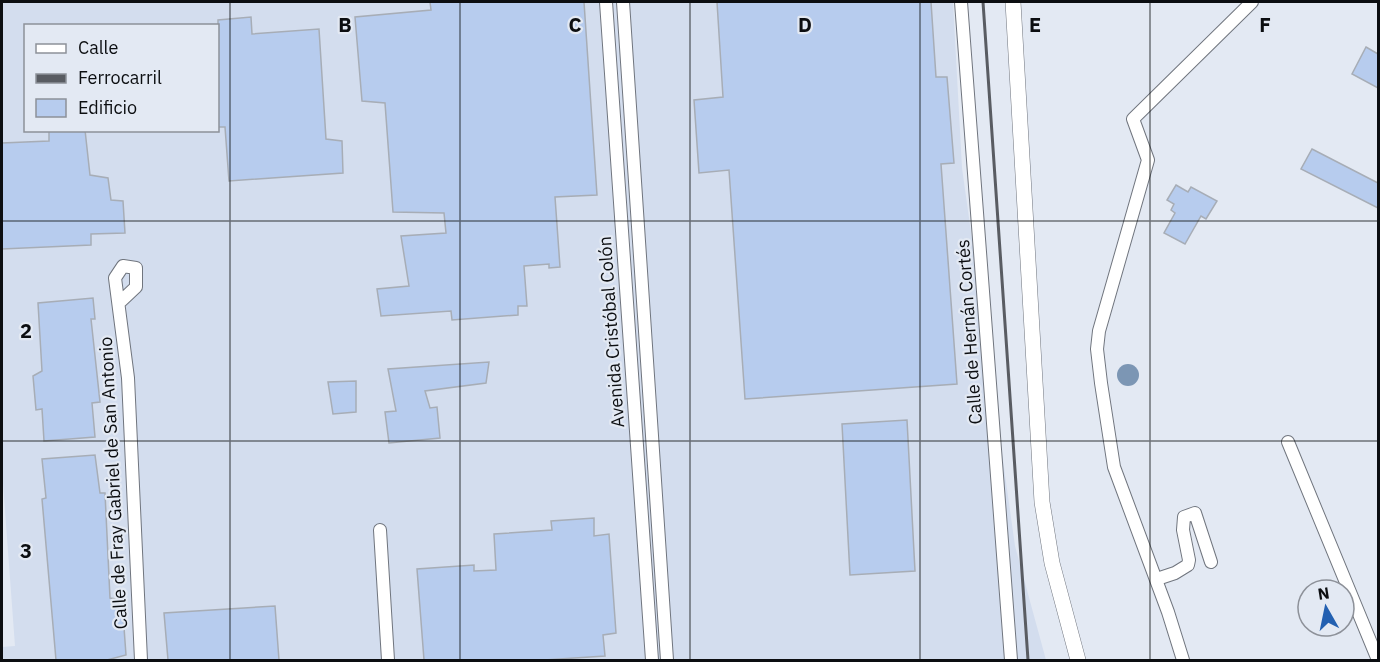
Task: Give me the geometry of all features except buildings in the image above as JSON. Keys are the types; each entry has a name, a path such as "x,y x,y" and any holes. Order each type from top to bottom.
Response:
{"main road":[{"path":"1012,2 1042,502 1052,563 1078,660"}],"street":[{"name":"Avenida Cristóbal Colón","path":"606,2 652,660"},
{"name":"Avenida Cristóbal Colón","path":"622,2 667,660"},
{"name":"Calle de Hernán Cortés","path":"962,2 1011,660"},
{"path":"1184,660 1114,467 1097,349 1099,330 1148,160 1133,119 1252,2"},
{"name":"Calle de Fray Gabriel de San Antonio","path":"119,303 128,378 141,660"},
{"path":"1288,442 1378,660"},
{"path":"1156,579 1175,573 1188,565 1182,523 1184,517 1195,513 1211,562"},
{"path":"380,530 388,660"}],"shaded area":[{"path":"2,2 953,2 962,168 1015,546 1046,660 2,660 2,647 15,646 2,470"}],"water":[{"path":"1124,364 1132,364 1139,371 1139,379 1132,386 1124,386 1117,379 1117,371"}],"railway":[{"path":"983,2 1028,660"}]}
